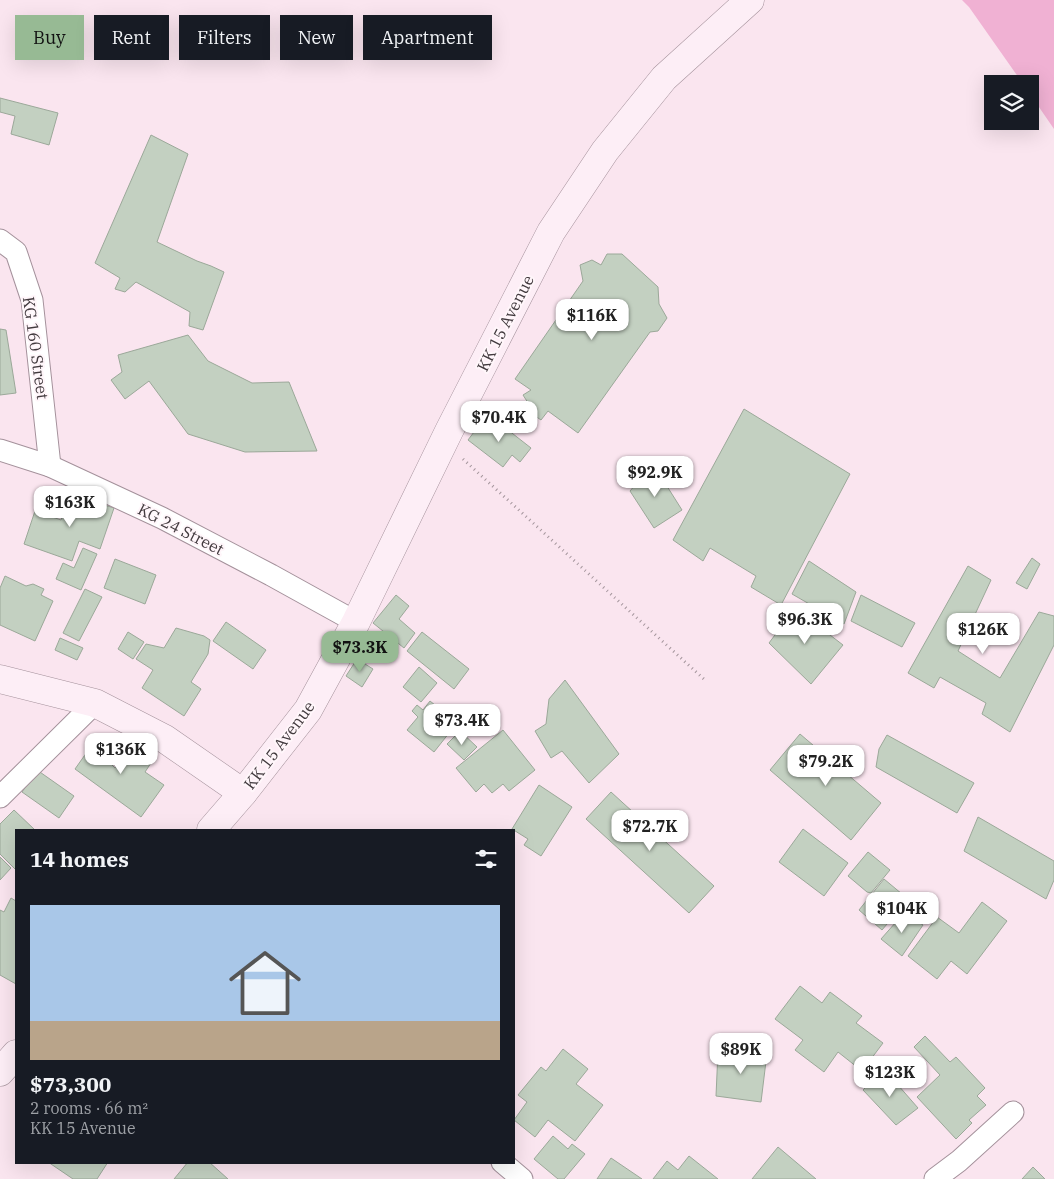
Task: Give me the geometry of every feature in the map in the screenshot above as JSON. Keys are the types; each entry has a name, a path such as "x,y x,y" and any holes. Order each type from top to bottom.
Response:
{"street":[{"name":"KK 15 Avenue","path":"212,829 243,793 308,710 356,622 444,442 551,232 605,151 664,78 750,0"},
{"name":"KG 160 Street","path":"0,240 16,252 32,300 50,466"},
{"name":"KG 24 Street","path":"0,450 50,466 162,518 356,622"},
{"path":"0,679 94,703 165,739 243,793"},
{"path":"0,797 94,703"},
{"path":"0,1072 15,1055"},
{"path":"935,1179 959,1161 1013,1112"},
{"path":"504,1164 522,1179"}],"path":[{"path":"444,442 706,681"}],"shaded area":[{"path":"962,0 1054,0 1054,129 1039,107 1039,75 1017,75 969,7"}],"building":[{"path":"0,98 58,113 49,145 11,134 15,116 0,112"},
{"path":"151,135 188,154 157,242 224,272 203,330 189,326 190,312 136,282 125,292 115,289 120,278 95,263"},
{"path":"607,254 622,254 658,287 659,304 667,318 658,331 650,332 578,433 548,411 541,420 525,409 530,406 523,395 531,390 515,379 583,281 580,265 592,260 601,265"},
{"path":"0,329 6,330 16,393 0,395"},
{"path":"188,335 208,361 252,383 289,382 317,451 245,452 188,434 149,381 125,399 111,380 122,372 118,355"},
{"path":"744,409 850,474 781,605 751,587 756,576 710,548 703,561 673,540"},
{"path":"494,419 531,448 520,462 512,455 503,467 468,440 480,424 487,429"},
{"path":"653,464 682,510 654,528 630,491"},
{"path":"69,494 114,508 100,549 79,541 72,561 24,544 35,511 61,520"},
{"path":"83,548 97,554 81,590 56,579 63,563 74,568"},
{"path":"1032,558 1040,564 1027,589 1016,583"},
{"path":"115,559 156,575 145,604 104,588"},
{"path":"809,561 856,592 844,624 792,594"},
{"path":"968,566 991,580 958,651 1000,678 1039,612 1054,616 1054,645 1010,732 982,714 986,703 940,677 934,688 908,673"},
{"path":"5,576 26,586 33,584 44,589 41,595 53,601 35,641 0,625 0,588"},
{"path":"85,589 102,597 79,641 63,633"},
{"path":"396,595 409,606 399,619 415,633 404,648 373,623"},
{"path":"861,595 915,623 902,647 851,621"},
{"path":"795,608 843,645 811,684 769,643"},
{"path":"226,622 266,650 253,669 213,641"},
{"path":"176,628 204,636 210,640 208,654 191,682 201,689 184,716 142,688 153,670 136,659 146,644 164,648"},
{"path":"128,632 144,642 133,659 118,649"},
{"path":"422,632 469,669 454,689 407,651"},
{"path":"60,638 83,648 77,660 55,650"},
{"path":"357,659 373,669 362,687 346,676"},
{"path":"419,667 437,683 421,702 403,687"},
{"path":"565,680 619,754 589,783 562,751 551,758 535,731 546,724 549,699"},
{"path":"430,701 457,723 434,752 407,730 418,717 412,711 417,705 423,710"},
{"path":"503,730 535,770 509,791 503,784 492,793 484,784 476,792 456,768"},
{"path":"460,731 477,747 464,760 447,744"},
{"path":"800,734 881,803 851,840 770,770"},
{"path":"99,735 120,750 110,763 115,768 130,747 151,763 145,772 164,785 141,817 75,769"},
{"path":"887,735 974,783 957,813 876,767 879,749"},
{"path":"37,770 74,796 59,818 22,792"},
{"path":"539,785 572,807 541,856 524,845 528,839 515,829 512,829"},
{"path":"611,792 714,886 689,913 586,819"},
{"path":"14,810 34,829 15,829 15,869 0,854 0,824"},
{"path":"978,817 1054,861 1054,880 1046,899 964,851"},
{"path":"803,829 848,863 824,896 779,862"},
{"path":"868,852 890,870 871,893 867,892 848,876"},
{"path":"0,857 11,868 0,880"},
{"path":"884,879 908,899 882,930 859,910"},
{"path":"11,898 15,900 15,983 0,975 0,910 4,912"},
{"path":"982,902 1007,921 967,974 951,961 937,979 908,956 937,917 959,933"},
{"path":"904,913 923,925 902,956 881,939"},
{"path":"800,986 822,1003 830,992 862,1016 856,1023 883,1043 862,1071 838,1052 824,1072 795,1050 803,1040 775,1019"},
{"path":"925,1036 950,1062 956,1057 985,1088 977,1096 986,1105 969,1120 972,1123 956,1139 917,1097 940,1075 914,1047"},
{"path":"563,1049 588,1069 576,1084 603,1105 575,1141 548,1120 535,1137 515,1121 527,1102 518,1095 541,1067 546,1071"},
{"path":"718,1051 767,1053 761,1102 716,1096"},
{"path":"884,1069 918,1108 896,1125 863,1090"},
{"path":"553,1136 568,1149 572,1144 585,1154 564,1179 558,1179 534,1159"},
{"path":"778,1147 816,1179 752,1179"},
{"path":"689,1156 718,1179 653,1179 667,1161 678,1170"},
{"path":"611,1158 642,1179 597,1179"},
{"path":"51,1164 107,1164 97,1179 73,1179"},
{"path":"186,1164 211,1164 228,1179 174,1179"},
{"path":"1033,1167 1045,1179 1022,1179"}]}
